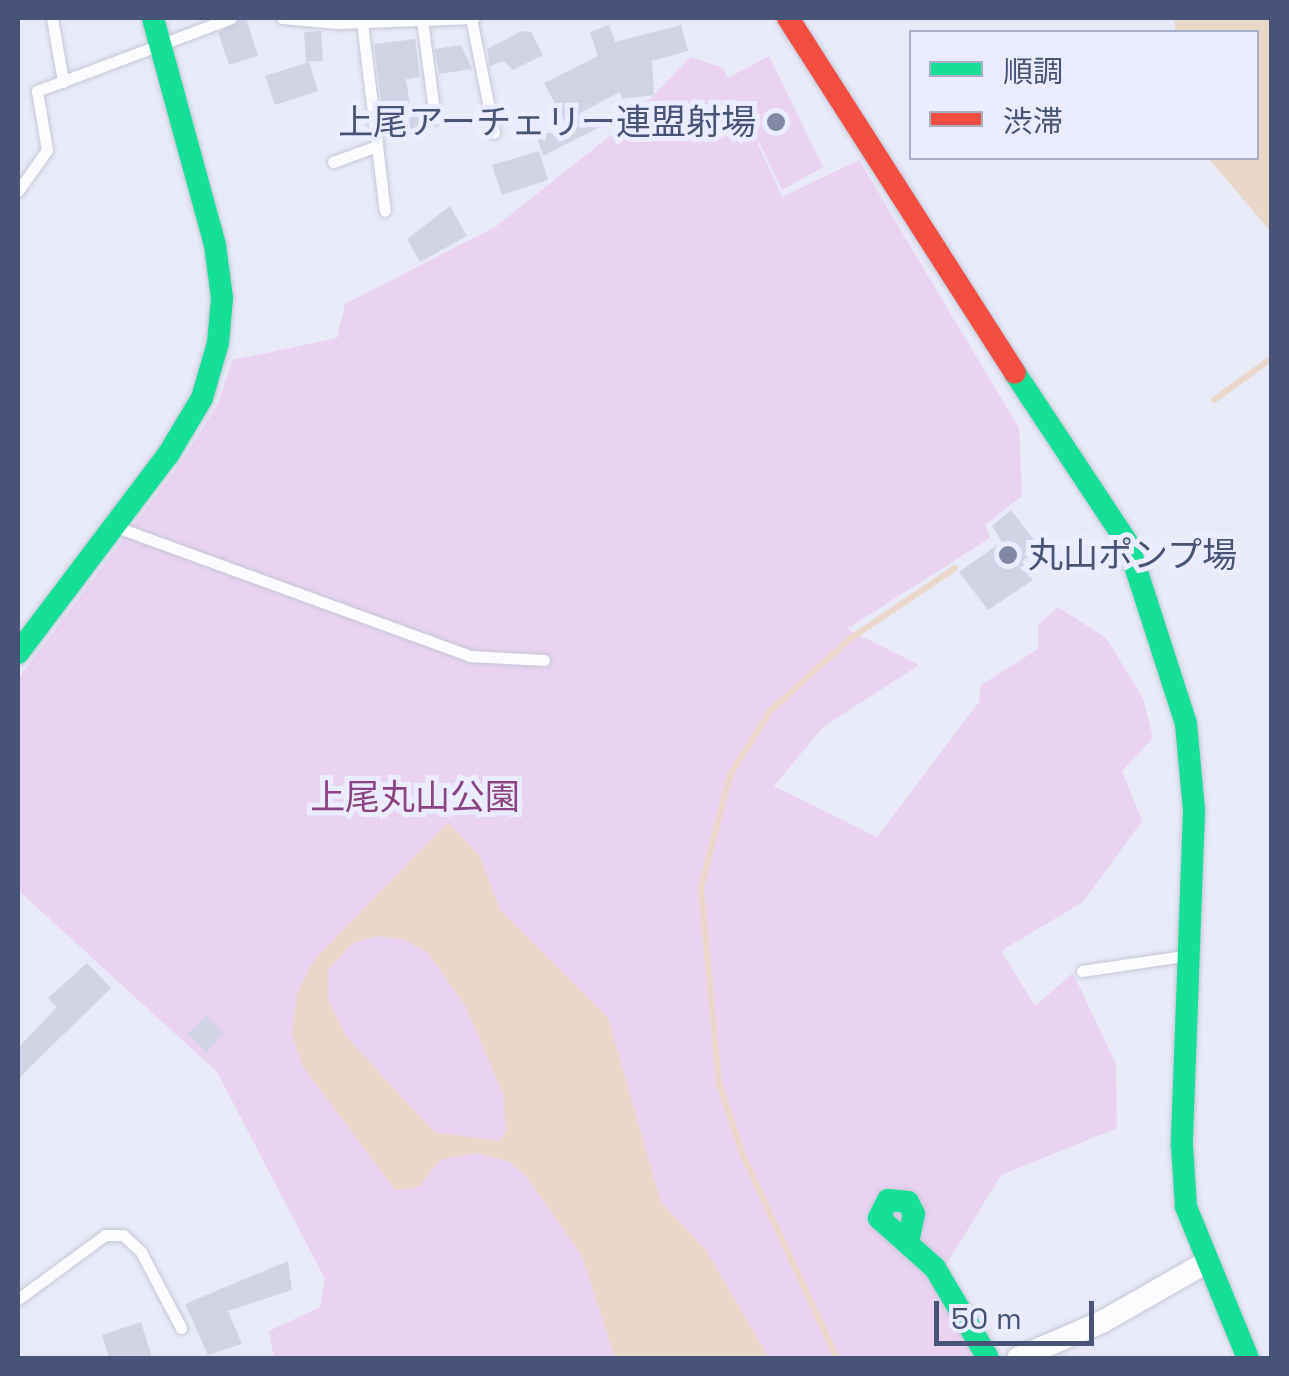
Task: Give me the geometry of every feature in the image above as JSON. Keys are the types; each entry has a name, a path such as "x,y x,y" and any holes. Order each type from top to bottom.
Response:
{"street":[{"path":"18,653 110,524 168,456 202,398 218,343 222,298 215,245 154,18"},
{"path":"788,18 1128,544 1186,724 1194,811 1184,1185 1208,1262 1248,1358"},
{"path":"908,1242 935,1268 988,1358"},
{"path":"1018,1358 1102,1322 1208,1262"}],"lane":[{"path":"52,18 62,82"},
{"path":"18,190 47,150 37,91 231,18"},
{"path":"282,18 362,22 472,18 494,133"},
{"path":"422,20 435,118"},
{"path":"362,22 385,211"},
{"path":"333,162 377,146"},
{"path":"110,524 470,656 544,660"},
{"path":"1082,971 1188,956"},
{"path":"18,1299 105,1235 123,1236 141,1252 181,1328"}],"green space":[{"name":"上尾丸山公園","path":"769,56 823,167 782,190 732,86 782,197 859,160 1019,428 1022,496 985,525 990,538 847,629 919,665 823,727 774,786 877,837 979,702 981,685 1038,649 1038,625 1058,607 1106,638 1143,698 1153,738 1122,771 1142,821 1083,902 1001,951 1035,1006 1073,973 1116,1064 1117,1128 1001,1175 935,1283 977,1358 274,1358 269,1331 320,1307 325,1279 217,1072 18,890 18,679 181,462 218,404 232,360 337,338 345,304 495,227 625,124 691,57 723,68 728,78"}],"shaded area":[{"path":"1175,18 1271,18 1271,232 1210,160 1259,160 1259,30 1175,30"},
{"path":"448,822 480,856 500,910 608,1018 661,1202 706,1250 769,1358 615,1358 582,1256 526,1176 508,1161 476,1153 440,1160 419,1187 395,1190 302,1065 292,1034 297,993 314,960","holes":["376,936 403,939 427,952 466,1007 503,1094 506,1132 499,1141 434,1132 346,1036 328,1000 328,970 353,943"]}],"building":[{"path":"246,18 258,56 229,65 218,33"},
{"path":"609,25 615,42 681,25 688,51 652,61 654,95 622,99 620,92 580,113 585,123 597,120 600,127 543,156 537,136 568,128 544,83 598,56 590,32"},
{"path":"321,31 323,61 306,62 304,32"},
{"path":"522,31 531,32 543,55 513,70 504,61 490,66 487,49"},
{"path":"415,39 420,77 406,79 411,112 422,110 425,134 386,140 374,44"},
{"path":"461,45 472,69 439,74 435,49"},
{"path":"309,62 318,91 275,105 265,76"},
{"path":"539,151 548,180 502,195 492,165"},
{"path":"450,206 467,236 420,262 407,239"},
{"name":"丸山ポンプ場","path":"1011,510 1041,549 1022,561 1033,580 988,610 959,572 1002,542 992,526"},
{"path":"87,963 111,988 18,1079 18,1048 57,1007 48,998"},
{"path":"206,1015 224,1033 206,1052 187,1034"},
{"path":"288,1261 292,1290 228,1311 242,1344 208,1355 185,1304"},
{"path":"141,1322 152,1358 109,1358 102,1335"}],"waterway":[{"path":"1214,400 1272,358"},
{"path":"837,1358 742,1153 719,1083 701,888 730,775 770,711 851,638 955,568"}],"traffic: fast":[{"path":"18,653 168,455 202,398 218,343 222,298 215,245 153,18"},
{"path":"1015,373 1128,544 1186,724 1194,811 1182,1146 1186,1207 1248,1358"},
{"path":"908,1242 914,1214 908,1202 888,1200 879,1218 935,1268 988,1358"}],"traffic: jam":[{"path":"788,18 1015,373"}],"place":[{"name":"上尾アーチェリー連盟射場","path":"776,122"},
{"name":"丸山ポンプ場","path":"1008,555"}]}
